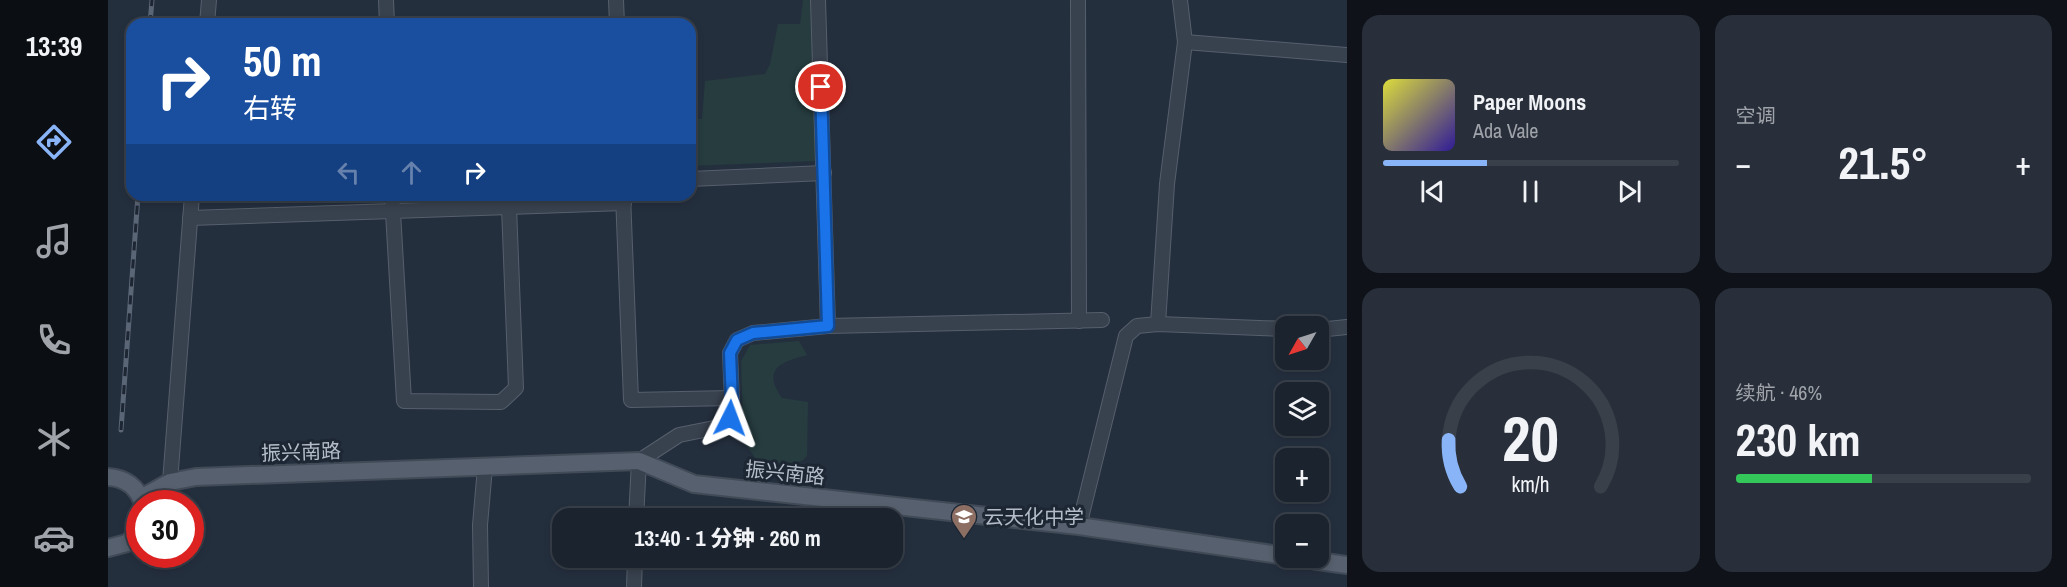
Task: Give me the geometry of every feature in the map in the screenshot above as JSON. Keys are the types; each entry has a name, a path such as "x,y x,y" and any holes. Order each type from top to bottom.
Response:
{"main road":[{"name":"振兴南路","path":"158,490 170,482 196,477 639,461 694,484 1079,526 1275,554"},
{"path":"108,477 126,482 135,490"},
{"path":"108,548 126,543"},
{"path":"1329,562 1347,565"}],"street":[{"path":"208,18 209,0"},
{"path":"386,0 387,18"},
{"path":"616,0 617,18"},
{"path":"818,0 828,326"},
{"path":"1078,0 1079,321"},
{"path":"1158,324 1167,184 1185,42 1180,0"},
{"path":"1185,42 1347,55"},
{"path":"696,179 824,173"},
{"path":"170,482 191,201"},
{"path":"392,201 404,401 501,402 516,387 509,207"},
{"path":"190,218 509,207 594,201"},
{"path":"623,201 632,400 732,398"},
{"path":"637,508 639,461 679,435 719,427 730,418 732,398 730,353 737,340 753,333 828,326 1102,320"},
{"path":"1079,526 1102,425 1126,336 1137,327 1158,324 1275,329"},
{"path":"1329,329 1347,327"},
{"path":"481,587 480,525 486,467"},
{"path":"634,587 635,568"}],"green space":[{"path":"803,0 814,0 816,161 696,166 696,119 702,119 705,81 765,74 770,64 778,24 800,24"},
{"path":"799,341 807,355 790,360 777,368 774,380 782,398 808,402 807,456 797,463 790,464 756,459 744,442 741,361 750,345"}],"railway":[{"path":"150,18 152,0"},
{"path":"121,430 138,201"}],"place":[{"name":"云天化中学","path":"964,540"}],"route":[{"path":"730,418 732,402 730,353 737,340 753,333 828,326 821,87"}]}
